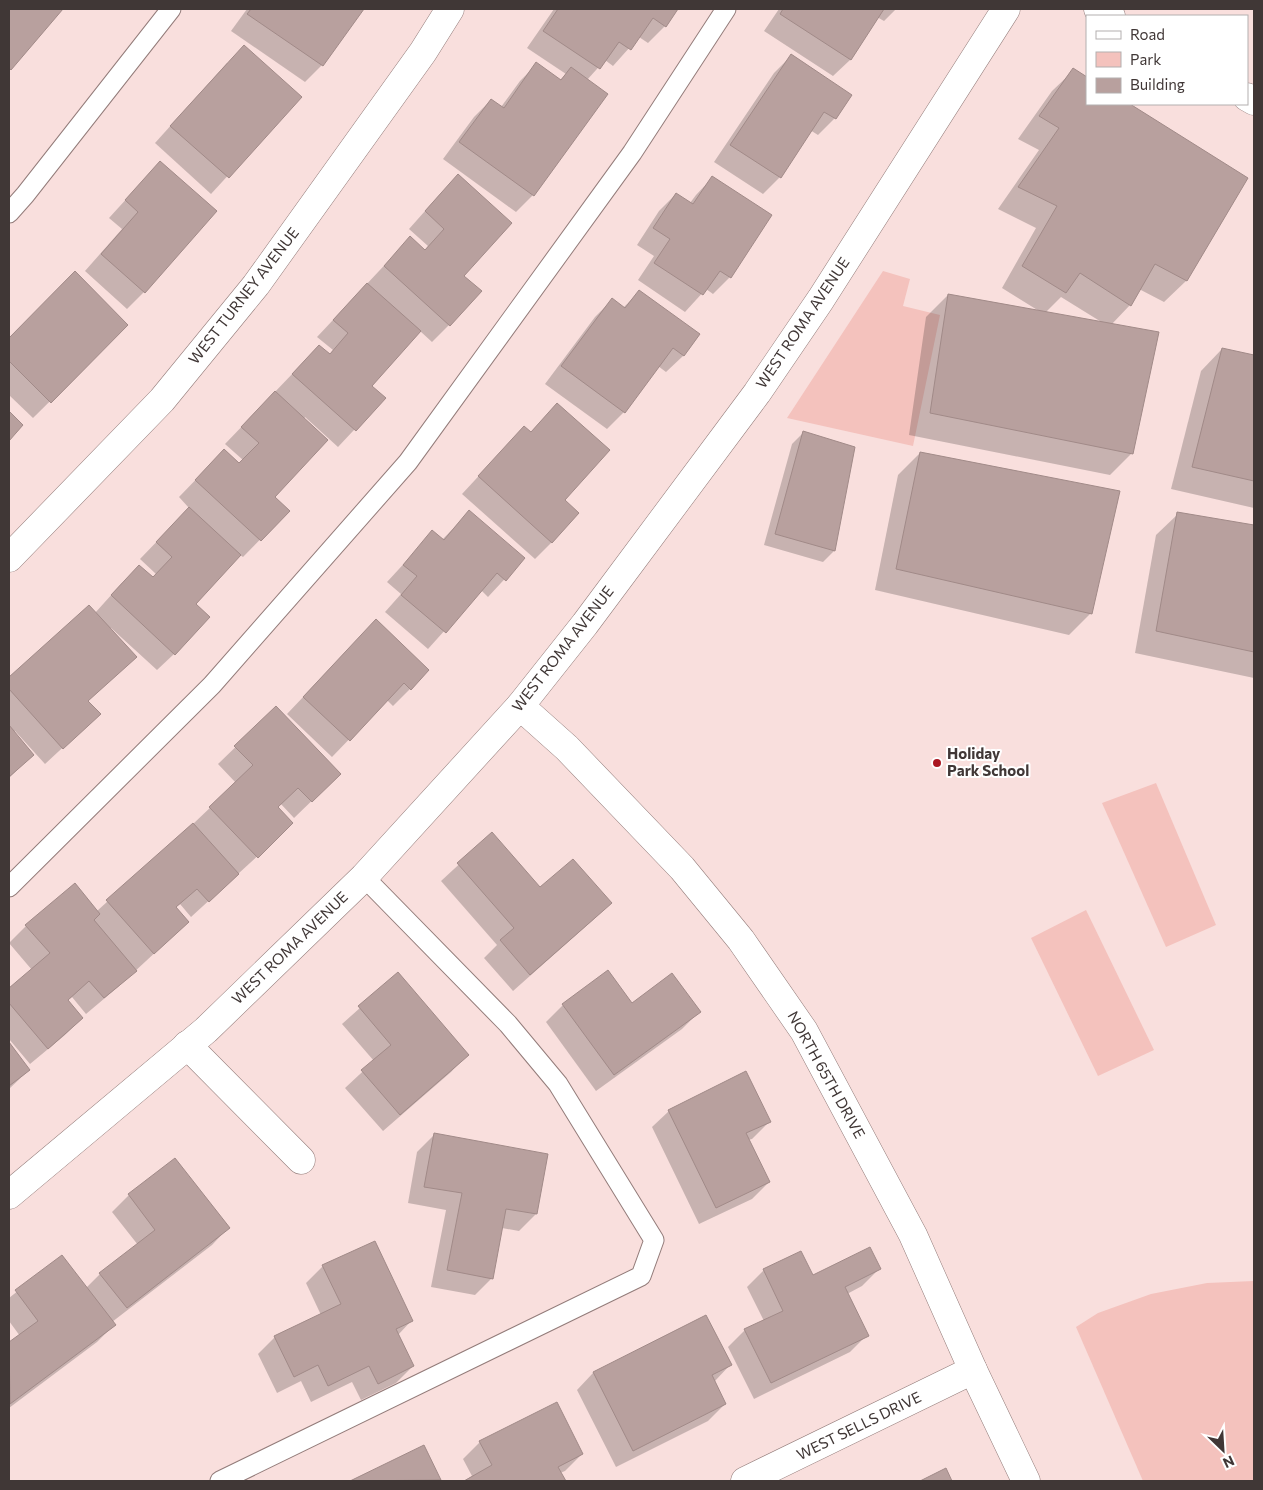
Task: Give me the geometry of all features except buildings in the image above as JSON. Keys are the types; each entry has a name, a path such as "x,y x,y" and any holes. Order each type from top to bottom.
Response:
{"street":[{"name":"WEST TURNEY AVENUE","path":"9,558 162,400 256,285 423,52 450,9"},
{"name":"WEST ROMA AVENUE","path":"9,1195 213,1023 364,877 520,706 585,624 756,393 821,299 1006,9"},
{"path":"1098,9 1109,15"},
{"name":"NORTH 65TH DRIVE","path":"520,706 567,748 682,868 741,940 804,1030 913,1236 973,1370 1026,1481"},
{"path":"187,1045 301,1160"},
{"name":"WEST SELLS DRIVE","path":"745,1481 973,1370"}],"lane":[{"path":"9,213 26,195 171,9"},
{"path":"9,887 212,685 408,462 632,153 726,9"},
{"path":"220,1481 641,1276 654,1240 558,1084 508,1024 364,877"}],"green space":[{"path":"883,271 910,279 903,306 940,315 913,446 787,418"},
{"path":"1156,783 1216,925 1166,947 1102,803"},
{"path":"1086,910 1154,1050 1098,1076 1031,938"},
{"path":"1254,1281 1254,1481 1143,1481 1076,1327 1098,1313 1151,1294 1207,1283"}],"place":[{"name":"Holiday Park School","path":"937,763"}]}
